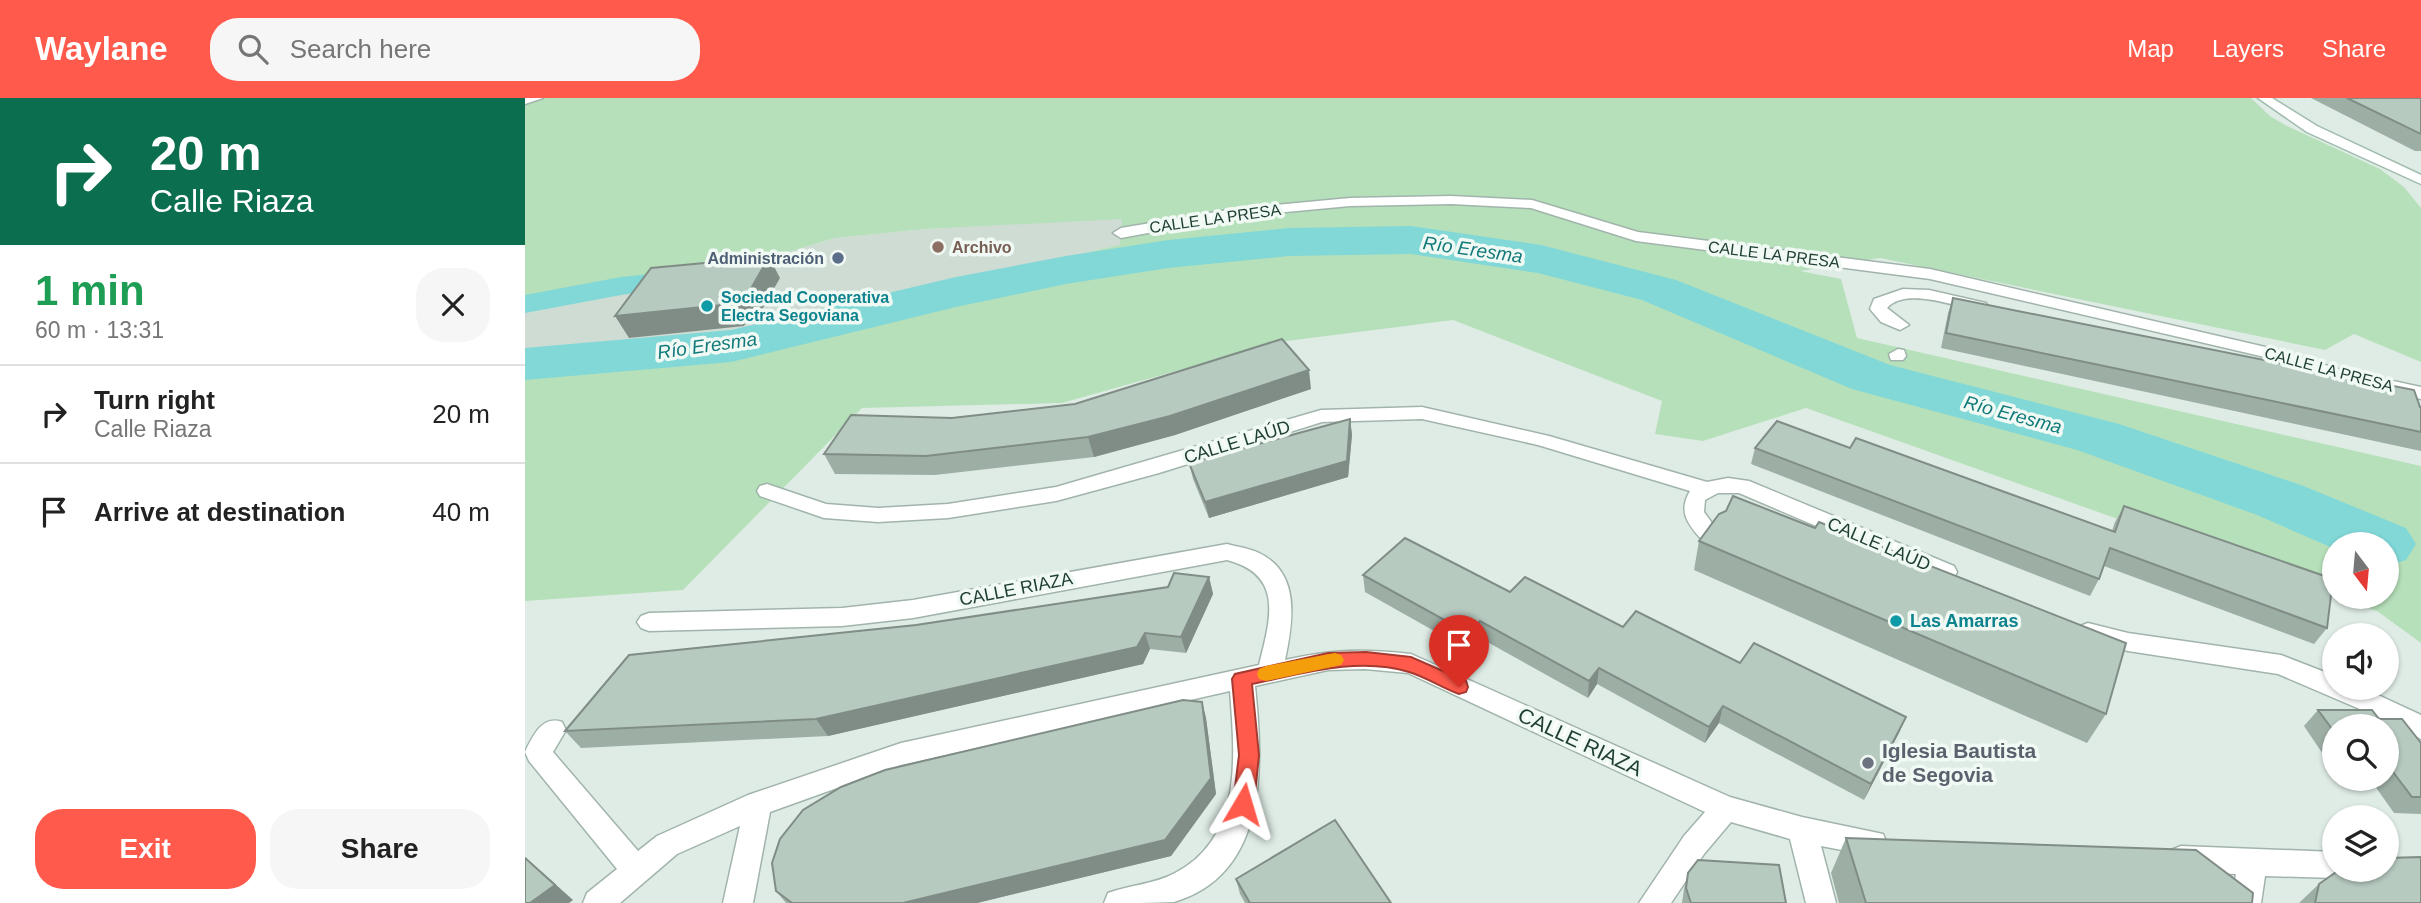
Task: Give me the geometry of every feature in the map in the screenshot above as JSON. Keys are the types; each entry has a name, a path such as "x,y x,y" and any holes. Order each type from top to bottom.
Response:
{"street":[{"path":"525,100 537,98"},
{"path":"2264,98 2312,129 2421,180"},
{"name":"CALLE LA PRESA","path":"1121,233 1234,213 1350,202 1451,200 1532,204 1636,236 1930,274 2274,354 2333,373 2421,393"},
{"path":"1900,325 1878,309 1880,303 1897,294 1909,293 1994,310"},
{"path":"2085,328 2333,373"},
{"name":"CALLE LAÚD","path":"767,491 824,511 878,515 948,511 1056,494 1152,468 1321,416 1422,413 1542,440 1705,488 1722,484 1742,486 1966,581"},
{"path":"1705,488 1694,499 1692,508 1695,519 1709,534"},
{"name":"CALLE RIAZA","path":"649,622 842,617 912,609 1227,552 1246,554 1261,563 1273,574 1280,589 1280,624 1270,673"},
{"path":"2066,624 2128,642 2280,665 2322,682"},
{"name":"CALLE RIAZA","path":"598,903 667,845 758,804 901,754 1328,660 1366,659 1411,664 1725,808 1802,830 1857,842 1893,845"},
{"path":"1119,903 1186,883 1208,867 1230,842 1243,804 1249,755 1242,679"},
{"path":"2365,700 2421,728"},
{"path":"553,730 538,753 637,871"},
{"path":"738,903 758,804"},
{"path":"1654,903 1694,845 1725,808"},
{"path":"1802,830 1821,903"},
{"path":"2154,858 2322,865"},
{"path":"2246,903 2252,862"}],"shaded area":[{"path":"1122,218 1121,245 766,325 761,331 617,352 525,360 525,308 727,270 835,238 926,229"}],"green space":[{"path":"525,98 2251,98 2270,116 2285,125 2380,169 2404,187 2421,208 2421,362 2354,334 2325,350 1880,258 1800,271 1841,279 1857,338 2421,466 2421,643 2399,627 2399,623 2394,623 2371,609 2399,609 2399,532 2322,532 2322,592 1806,408 1703,441 1655,434 1662,401 1453,320 1279,342 1062,403 862,408 683,590 525,601 525,360 617,352 761,331 765,325 1120,245 1122,219 926,229 835,238 727,270 525,308"}],"building":[{"path":"2347,98 2421,98 2421,134"},
{"path":"769,257 749,292 740,293 732,304 615,316 651,268"},
{"path":"1953,298 2414,390 2421,407 2421,432 1946,333"},
{"path":"1282,339 1309,370 1170,416 1088,437 926,456 824,454 851,415 952,418 1075,404"},
{"path":"1350,419 1347,461 1205,502 1189,463"},
{"path":"1777,421 1850,448 1856,438 2115,532 2124,506 2322,575 2322,609 2329,609 2328,623 2322,623 2322,626 2110,548 2099,579 1755,448"},
{"path":"1733,496 1815,528 1819,522 2126,643 2106,714 1699,541 1719,514 1726,511"},
{"path":"1405,538 1510,592 1525,577 1623,627 1636,611 1740,663 1754,643 1906,717 1871,784 1723,706 1709,727 1599,668 1589,681 1480,621 1468,633 1363,575"},
{"path":"1174,573 1209,577 1181,637 1145,633 1137,647 816,719 565,731 629,655 916,625 1168,587"},
{"path":"1183,700 1202,702 1211,778 1165,840 903,903 792,903 776,891 772,863 780,839 803,810 841,787 885,770"},
{"path":"2318,710 2372,710 2375,714 2322,714"},
{"path":"2399,719 2402,719 2421,743 2421,797 2412,797 2399,780"},
{"path":"1335,820 1391,903 1250,903 1236,879"},
{"path":"1846,838 2196,850 2253,893 2252,903 1866,903"},
{"path":"2421,857 2421,903 2315,903 2319,884 2322,882 2399,882 2399,858"},
{"path":"525,858 555,885 530,903 525,903"},
{"path":"1698,860 1779,865 1786,903 1691,903 1686,888 1688,873"}],"waterway":[{"name":"Río Eresma","path":"525,364 731,346 956,292 1066,270 1168,254 1289,242 1411,240 1541,259 1659,290 1871,377 2098,437 2279,500 2355,532"},
{"path":"525,304 621,286 690,278"}],"slow traffic":[{"path":"1266,674 1335,660"}],"place":[{"name":"Archivo","path":"938,247"},
{"name":"Administración","path":"838,258"},
{"name":"Sociedad Cooperativa Electra Segoviana","path":"707,306"},
{"name":"Las Amarras","path":"1896,621"},
{"name":"Iglesia Bautista de Segovia","path":"1868,763"}],"route":[{"path":"1243,804 1249,755 1242,679 1328,660 1366,659 1411,664 1459,687"}]}
